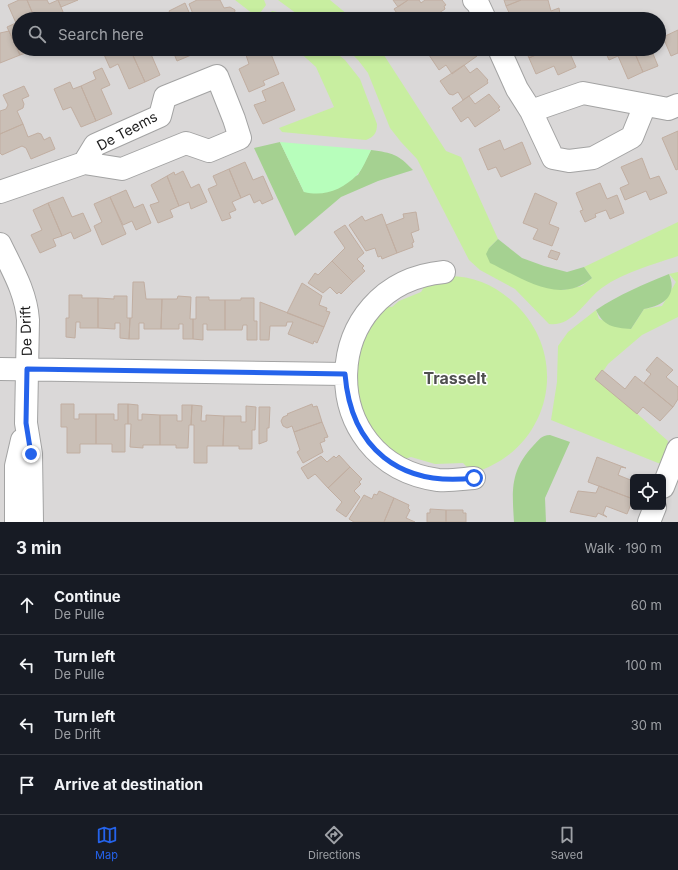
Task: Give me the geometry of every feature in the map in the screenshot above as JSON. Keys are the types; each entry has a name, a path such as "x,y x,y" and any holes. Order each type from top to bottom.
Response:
{"street":[{"path":"474,0 482,12"},
{"path":"502,56 517,89 531,111 553,158 569,161 593,158 632,137 645,105"},
{"name":"De Teems","path":"0,192 84,163 122,169 186,143 209,151 240,138 217,76 165,97 160,116 95,145 84,163"},
{"path":"531,111 583,93 668,109 678,105"},
{"name":"De Drift","path":"0,244 23,292 27,305 26,423 31,454 33,498 32,522"},
{"path":"444,272 412,279 392,289 379,299 360,323 353,337 347,359 345,374 348,397 358,426 367,439 383,456 395,465 424,477 439,480 474,478"},
{"path":"0,369 345,374"},
{"name":"De Drift","path":"16,522 16,466 26,423"},
{"path":"666,479 678,449"},
{"path":"649,522 654,510"}],"shaded area":[{"path":"0,0 678,0 678,522 0,522"}],"green space":[{"path":"235,0 264,0 266,5 261,12 251,12"},
{"path":"278,0 330,0 345,12 294,12"},
{"path":"304,56 340,56 345,60 360,79 377,124 376,132 371,138 366,140 282,132 279,128 334,107 316,67"},
{"path":"354,56 385,56 446,151 461,157 498,239 489,248 563,290 582,286 592,278 584,267 678,222 678,256 636,270 616,279 598,291 570,318 557,324 549,324 515,289 480,270 469,260 417,159 390,128 368,73"},
{"path":"280,142 304,192 358,175 371,150 395,155 413,170 378,181 341,197 295,236 254,148"},
{"path":"280,142 371,150 359,173 351,180 339,188 319,194 304,192"},
{"path":"498,239 522,258 567,272 584,267 592,278 579,286 567,290 554,290 528,282 490,263 486,254 489,248"},
{"path":"678,272 678,317 642,335 608,364 598,379 668,441 663,465 551,420 557,382 558,346 568,332 596,310 599,319 631,329 644,309 662,306 676,282 669,274"},
{"path":"669,274 672,288 667,299 651,308 644,309 631,329 614,327 606,323 602,320 596,310 631,290"},
{"path":"445,276 473,279 489,285 512,301 531,323 543,347 547,373 545,399 536,423 521,444 500,461 473,473 463,463 435,464 411,457 402,460 364,423 353,360 383,306 392,307 399,301 421,292 426,284"},
{"path":"550,435 570,442 545,498 546,522 514,522 513,490 516,473 525,455 533,446 542,437"}],"building":[{"path":"19,0 27,0 32,12 12,12 12,14 8,5"},
{"path":"27,0 47,0 49,4 58,0 63,12 32,12"},
{"path":"58,0 78,0 61,7"},
{"path":"197,0 220,0 224,8 230,7 235,10 235,12 192,12 189,4"},
{"path":"393,0 408,0 398,7"},
{"path":"408,0 419,0 421,3 425,0 442,0 446,5 444,6 445,9 440,12 396,12 394,9"},
{"path":"504,0 521,0 506,6"},
{"path":"521,0 548,0 551,11 559,8 560,12 509,12 506,6"},
{"path":"185,3 189,12 170,12"},
{"path":"12,25 12,38 7,27"},
{"path":"678,30 678,53 671,56 666,44 666,36"},
{"path":"9,31 12,38 12,56 18,56 0,63 0,33"},
{"path":"105,56 133,56 145,82 129,89 118,64 110,68"},
{"path":"133,56 152,56 160,75 145,82"},
{"path":"175,56 189,56 177,61"},
{"path":"246,56 272,56 279,74 263,81 265,85 249,92 239,69 249,64"},
{"path":"430,56 477,56 452,74 446,65 439,70"},
{"path":"533,56 571,56 576,67 558,75 554,66 536,74 529,58"},
{"path":"607,56 618,56 609,60"},
{"path":"618,56 636,56 643,72 628,79"},
{"path":"636,56 654,56 658,66 643,72"},
{"path":"464,65 470,73 477,68 488,80 488,83 463,100 458,92 453,95 449,94 440,81"},
{"path":"102,68 110,85 101,89 112,114 96,121 81,86 96,79 93,72"},
{"path":"70,82 73,89 81,86 96,121 81,127 71,107 63,110 54,89"},
{"path":"283,82 295,110 263,124 254,105 266,101 262,91"},
{"path":"24,86 29,96 22,99 24,104 23,108 17,111 23,124 0,134 0,111 6,109 8,105 3,95"},
{"path":"489,94 500,107 498,108 500,110 475,127 468,117 461,122 452,108 469,96 475,104"},
{"path":"23,124 28,137 38,133 41,134 44,140 50,137 55,149 31,159 26,148 22,146 2,155 0,153 0,134"},
{"path":"678,131 678,169 676,170 662,138"},
{"path":"500,140 504,150 522,142 531,164 501,177 496,167 488,170 479,149"},
{"path":"642,158 650,179 659,176 667,193 650,200 646,191 625,200 620,188 629,184 621,167"},
{"path":"245,162 253,180 263,176 273,199 262,204 260,200 254,203 250,194 241,198 229,169"},
{"path":"229,169 241,198 232,202 236,210 229,213 231,218 222,221 208,189 217,185 213,176"},
{"path":"183,171 191,188 199,184 207,202 191,209 189,202 179,206 167,176 174,172 175,175"},
{"path":"167,176 179,206 170,210 173,217 158,223 150,205 159,202 151,185"},
{"path":"600,183 607,199 617,195 624,213 610,219 606,210 595,214 596,217 585,222 580,211 583,210 576,193"},
{"path":"126,190 134,208 143,204 151,223 136,230 132,221 123,225 110,197"},
{"path":"535,193 557,203 549,224 559,228 552,246 533,239 538,229 523,223"},
{"path":"63,197 72,217 83,213 91,231 74,239 71,232 62,236 48,203"},
{"path":"110,197 126,234 102,245 94,226 102,222 94,204"},
{"path":"48,203 62,236 53,239 56,246 40,253 31,235 42,230 33,210"},
{"path":"416,212 419,230 411,233 414,242 412,243 413,247 397,253 386,225 404,218 403,214"},
{"path":"382,214 397,253 382,259 381,256 378,257 375,248 366,251 349,225 362,216 365,221"},
{"path":"345,225 364,253 357,259 364,266 362,268 365,271 353,282 332,261 345,248 334,232"},
{"path":"551,250 560,253 557,260 548,257"},
{"path":"332,261 353,282 341,294 339,292 337,294 330,287 323,293 308,283 315,273 318,275"},
{"path":"133,282 144,282 146,299 162,299 161,329 144,329 144,323 139,323 139,339 129,339 130,318 132,318"},
{"path":"302,283 322,296 319,305 327,308 326,311 330,312 324,327 287,313"},
{"path":"69,295 82,295 82,298 98,298 98,328 80,328 80,322 76,322 75,338 66,337 66,318 69,318"},
{"path":"114,296 127,296 127,318 130,318 129,339 120,338 120,323 115,323 115,329 98,328 98,298 114,299"},
{"path":"178,296 191,297 190,319 193,319 193,339 183,339 183,324 179,324 179,329 161,329 162,299 177,299"},
{"path":"196,297 209,297 209,300 225,300 225,330 207,330 207,324 203,324 203,340 193,339 193,319 196,319"},
{"path":"241,298 254,298 254,321 257,321 257,340 247,340 247,325 243,325 242,330 225,330 225,300 241,300"},
{"path":"260,302 324,327 317,343 314,341 313,344 288,334 293,322 287,322 286,326 270,326 269,340 260,340"},
{"path":"657,357 673,370 666,377 678,387 678,399 673,407 644,383 651,374 646,370"},
{"path":"602,370 625,389 635,376 673,407 660,421 643,407 637,414 595,379"},
{"path":"61,404 74,404 74,419 79,419 79,414 96,414 96,444 80,444 80,453 67,453 67,427 61,427"},
{"path":"118,404 128,404 128,424 125,424 125,452 112,452 112,444 96,444 96,414 114,414 114,420 118,420"},
{"path":"128,404 138,405 138,420 142,420 142,414 160,415 160,445 143,445 143,448 130,447 131,424 128,424"},
{"path":"312,404 313,407 317,406 322,422 294,432 292,426 287,428 283,426 281,421 283,417"},
{"path":"182,405 192,405 188,448 176,448 176,445 160,445 160,415 177,415 177,421 182,421"},
{"path":"192,405 202,406 201,421 206,421 206,415 224,416 223,446 207,446 207,463 194,463 194,425 191,425"},
{"path":"246,406 256,407 255,430 252,430 252,449 239,449 239,446 223,446 224,416 241,416 241,422 246,422"},
{"path":"259,407 270,407 267,441 259,444"},
{"path":"322,422 328,437 324,438 325,441 320,443 323,452 303,463 297,452 300,450 294,432"},
{"path":"339,455 350,467 328,488 315,474 308,479 301,468 321,456 327,462 334,456 336,458"},
{"path":"597,457 626,468 621,467 618,475 630,480 630,498 588,482"},
{"path":"350,467 362,479 359,482 361,484 354,491 360,497 346,517 336,510 342,502 328,488"},
{"path":"599,486 630,498 630,506 627,514 606,506 603,514 607,517 598,513 596,517 570,512 578,491 596,493"},
{"path":"379,491 394,498 384,522 354,522 349,519 364,495 372,499 374,494 377,495"},
{"path":"394,498 409,505 408,508 410,510 406,518 415,522 384,522"},
{"path":"430,509 446,510 446,522 427,522 427,513 430,513"},
{"path":"446,510 463,510 463,513 466,513 466,522 446,522"}],"district":[{"name":"Trasselt","path":"455,378"}],"route":[{"path":"31,454 26,423 27,369 345,374 348,397 358,426 367,439 383,456 395,465 424,477 439,480 474,478"}]}
